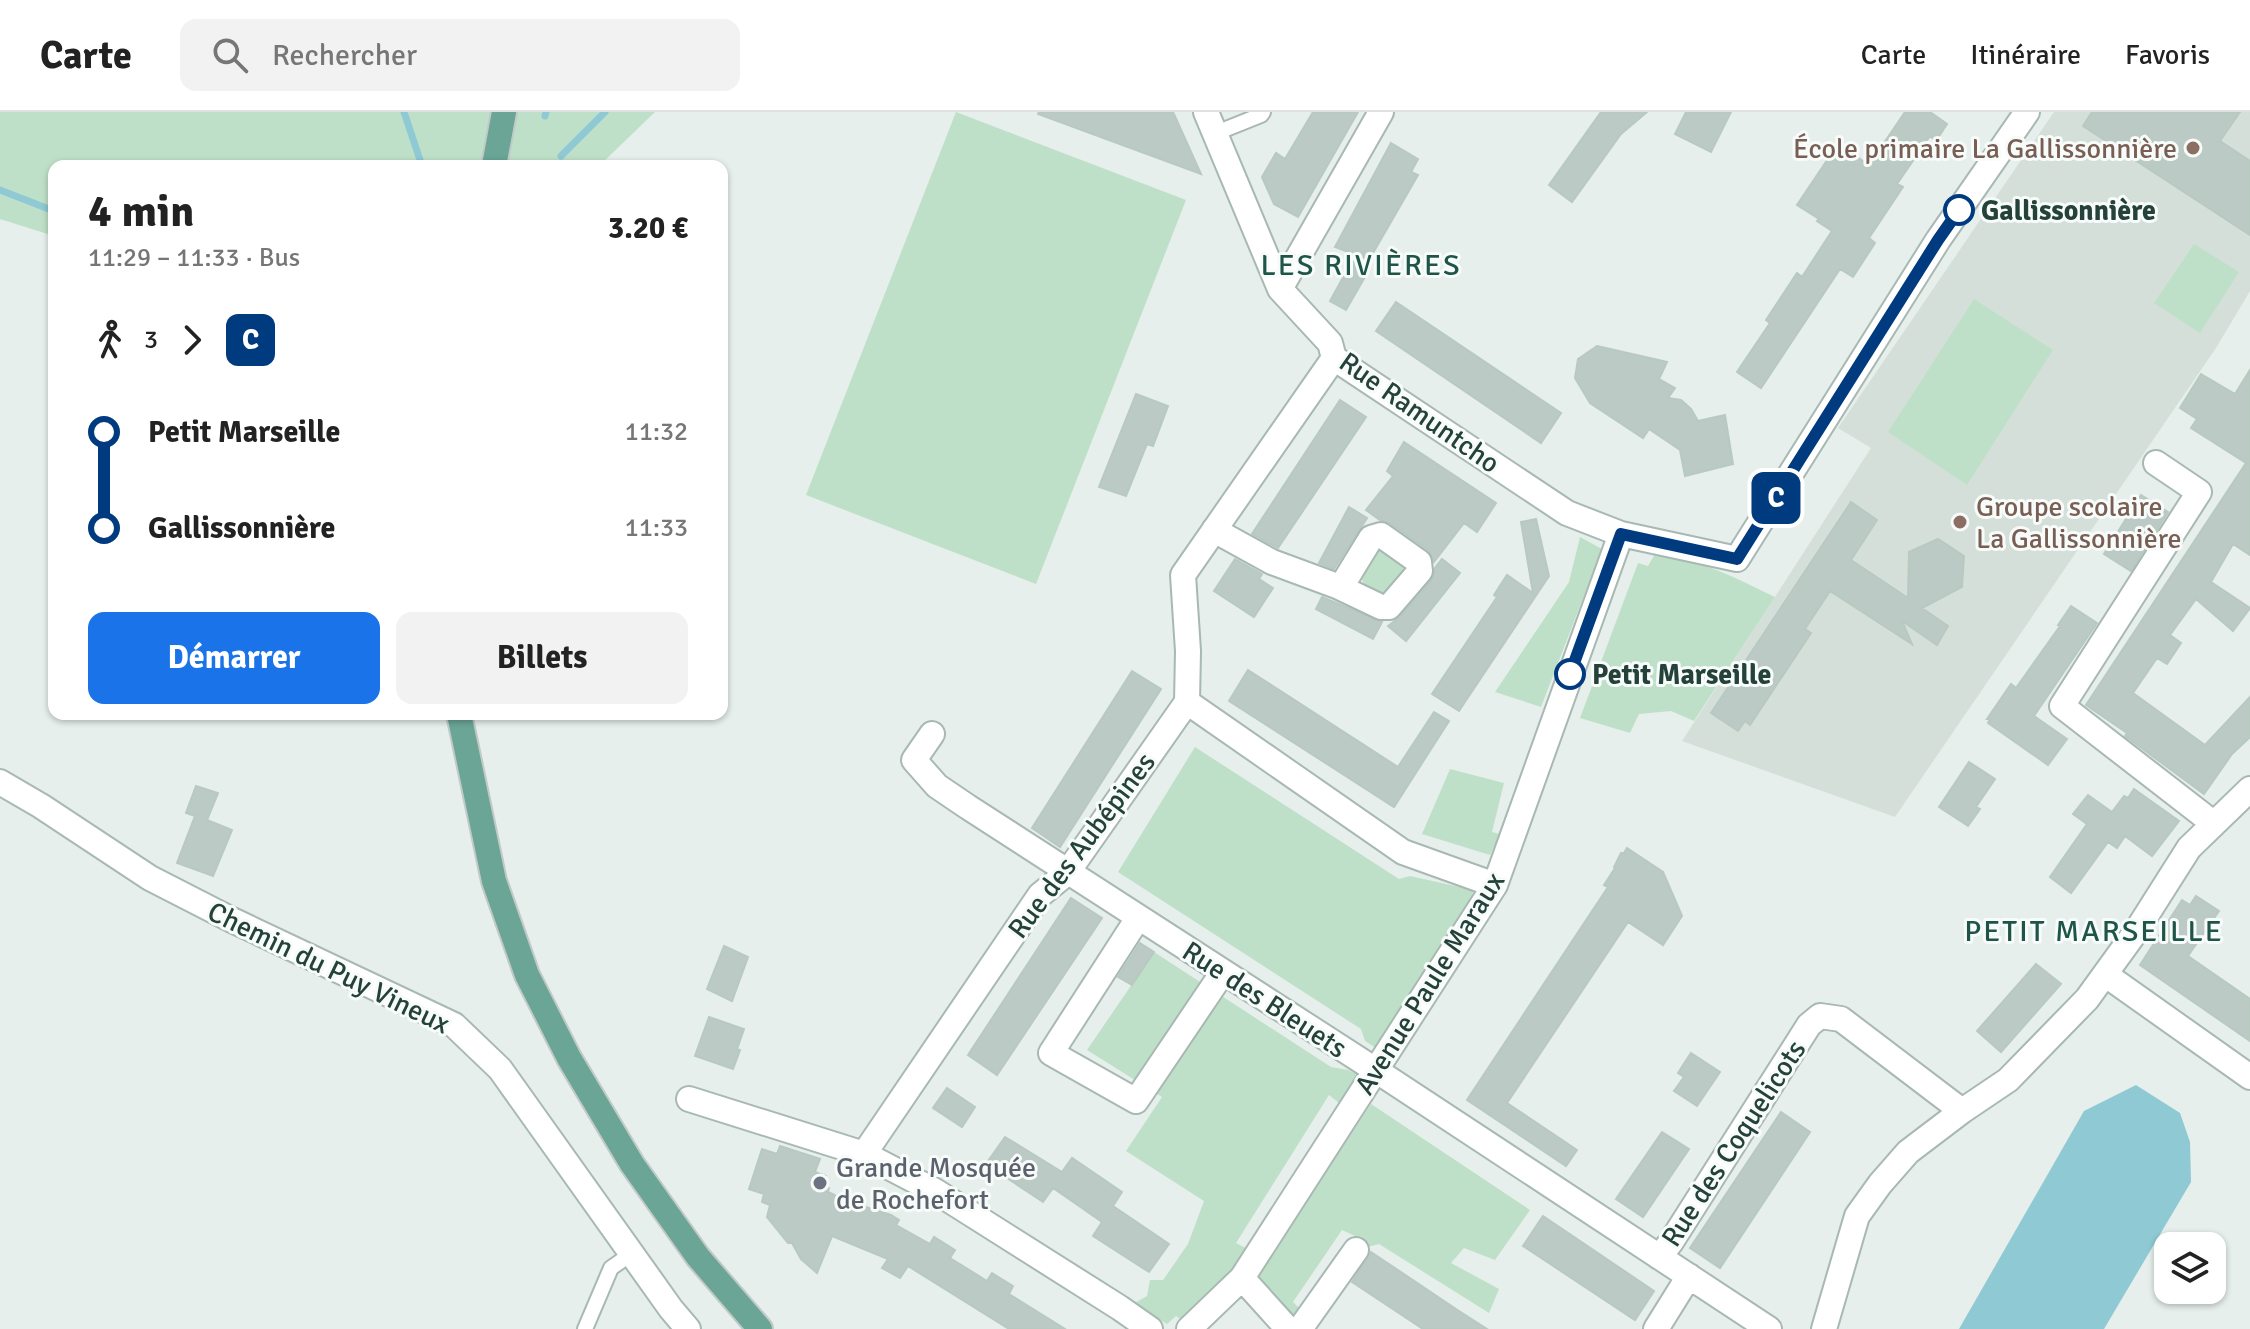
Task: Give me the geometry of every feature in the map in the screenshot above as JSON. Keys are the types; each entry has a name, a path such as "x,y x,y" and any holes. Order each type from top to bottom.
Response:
{"main road":[{"path":"495,160 504,112"},
{"path":"460,720 494,881 527,975 569,1058 632,1164 698,1257 760,1329"}],"street":[{"path":"1280,289 1381,112"},
{"path":"1621,534 1737,559 1938,240 2027,112"},
{"name":"Rue Ramuntcho","path":"1211,123 1280,289 1330,343 1334,358 1567,513 1621,534"},
{"path":"1334,358 1183,575 1188,651 1187,702 1403,852 1495,885"},
{"path":"2156,463 2199,492 2062,706 2213,823"},
{"path":"1214,530 1272,562 1341,587"},
{"name":"Avenue Paule Maraux","path":"1189,1329 1242,1278 1495,885 1621,534"},
{"name":"Rue des Aubépines","path":"864,1154 1040,895 1067,873 1187,702"},
{"name":"Rue des Bleuets","path":"932,734 914,760 937,786 1769,1329"},
{"name":"Chemin du Puy Vineux","path":"0,782 150,878 454,1025 500,1069 688,1329"},
{"path":"1824,1329 1857,1216 1880,1184 1908,1152 2008,1080 2087,999 2189,848 2250,789"},
{"path":"1138,918 1051,1053 1136,1101 1223,972"},
{"path":"2106,975 2250,1077"},
{"name":"Rue des Coquelicots","path":"1659,1257 1809,1025 1820,1016 1841,1019 1962,1111"},
{"path":"689,1099 864,1154 935,1191 1150,1329"},
{"path":"1300,1329 1356,1250"},
{"path":"1656,1329 1689,1276"},
{"path":"1242,1278 1288,1329"}],"lane":[{"path":"1211,123 1261,115 1263,112"},
{"path":"585,1329 611,1268 631,1254"}],"shaded area":[{"name":"Groupe scolaire La Gallissonnière","path":"2054,112 2250,112 2250,291 2216,348 1895,817 1682,741 1871,448 1838,428"}],"green space":[{"path":"0,112 655,112 605,160 48,160 48,234 0,219"},
{"path":"956,112 1186,200 1036,584 806,495"},
{"path":"2194,244 2239,272 2200,333 2154,303"},
{"path":"1974,299 2053,350 1967,485 1888,432"},
{"path":"1580,537 1602,549 1541,707 1495,692 1569,582"},
{"path":"1376,549 1381,549 1403,567 1403,572 1386,594 1370,590 1361,577"},
{"path":"1655,554 1702,565 1775,597 1694,721 1671,711 1639,714 1630,733 1580,718 1638,563 1648,566"},
{"path":"1195,747 1399,879 1410,876 1473,890 1470,925 1387,1055 1365,1041 1361,1029 1118,872"},
{"path":"1450,769 1504,783 1492,832 1500,834 1490,855 1422,834"},
{"path":"1154,952 1331,1067 1348,1070 1371,1080 1350,1112 1329,1095 1236,1243 1257,1254 1192,1327 1176,1316 1167,1324 1133,1304 1147,1296 1150,1280 1163,1280 1188,1244 1204,1201 1126,1151 1162,1097 1087,1050"},
{"path":"1371,1104 1530,1210 1495,1260 1464,1248 1451,1263 1499,1289 1489,1313 1379,1244 1356,1250 1355,1236 1342,1230 1293,1302 1308,1317 1295,1317 1257,1275"}],"water":[{"path":"2136,1085 2180,1113 2190,1142 2191,1182 2161,1232 2154,1232 2154,1245 2104,1329 1959,1329 2084,1111"}],"building":[{"path":"1173,112 1201,174 1038,114"},
{"path":"1313,112 1358,112 1298,217 1274,204 1262,177 1276,153 1285,159"},
{"path":"1601,112 1647,112 1621,134 1572,202 1549,185"},
{"path":"1686,112 1731,112 1711,152 1675,134"},
{"path":"1905,112 1930,112 1947,124 1936,141 1930,136 1897,184 1903,187 1869,238 1875,243 1853,277 1840,269 1761,388 1737,372 1770,323 1766,320 1797,273 1802,277 1832,231 1797,205 1838,144 1869,165"},
{"path":"2092,112 2240,112 2220,141 2250,161 2250,235 2083,126"},
{"path":"1391,143 1418,159 1411,172 1418,175 1369,260 1335,247"},
{"path":"1352,261 1369,270 1346,310 1330,301"},
{"path":"1396,302 1561,413 1541,443 1376,331"},
{"path":"1597,346 1667,362 1659,379 1675,388 1668,398 1681,400 1698,421 1725,415 1733,464 1685,476 1680,450 1649,429 1643,438 1590,403 1575,378 1578,359"},
{"path":"2250,370 2250,555 2233,544 2211,582 2250,608 2233,631 2196,599 2170,635 2181,643 2167,664 2157,658 2133,693 2205,745 2250,697 2250,737 2232,754 2204,794 2086,705 2246,463 2191,428 2197,419 2180,408 2201,374 2235,394"},
{"path":"1136,394 1168,406 1153,446 1147,444 1126,496 1099,487"},
{"path":"1340,400 1366,417 1278,548 1252,534"},
{"path":"1404,442 1496,503 1477,532 1464,523 1434,562 1428,550 1366,510 1393,476 1387,471"},
{"path":"2141,495 2168,512 2131,571 2104,554"},
{"path":"1851,502 1877,520 1851,560 1908,598 1909,552 1938,539 1964,556 1962,587 1922,608 1948,626 1937,645 1902,621 1912,644 1830,591 1805,629 1811,633 1750,725 1745,721 1738,731 1711,713"},
{"path":"1349,507 1367,518 1334,569 1319,563"},
{"path":"1536,519 1549,576 1459,711 1432,694 1497,597 1494,595 1507,575 1533,593 1521,522"},
{"path":"1235,559 1262,574 1259,579 1273,588 1254,617 1214,591"},
{"path":"1442,559 1460,573 1406,641 1388,626 1400,617 1431,581"},
{"path":"1322,597 1382,622 1373,639 1316,609"},
{"path":"2071,606 2097,623 2034,716 2067,739 2048,765 1988,723 1990,719 1987,719 2011,684 2016,688"},
{"path":"1248,670 1398,767 1434,712 1449,721 1394,807 1229,701"},
{"path":"1132,671 1161,689 1060,847 1032,828"},
{"path":"1969,762 1995,779 1976,807 1980,809 1968,826 1939,807"},
{"path":"196,786 218,793 207,820 232,830 213,876 177,863 195,816 186,813"},
{"path":"2134,789 2179,821 2152,856 2125,836 2117,848 2108,842 2071,893 2050,877 2087,824 2073,814 2088,795 2112,812"},
{"path":"1627,848 1663,872 1682,916 1663,945 1628,922 1507,1103 1577,1150 1566,1166 1467,1100 1608,887 1604,885 1621,853"},
{"path":"2196,896 2219,911 2188,956 2250,999 2250,1041 2140,965 2182,900 2190,905"},
{"path":"1071,898 1102,918 997,1075 968,1055"},
{"path":"1140,943 1154,952 1132,985 1118,977"},
{"path":"724,946 748,957 732,1001 707,989"},
{"path":"2036,964 2061,984 2001,1052 1977,1031"},
{"path":"709,1017 744,1029 733,1069 695,1056"},
{"path":"1691,1053 1720,1072 1697,1106 1674,1091 1684,1077 1678,1073"},
{"path":"947,1088 975,1107 962,1127 933,1108"},
{"path":"1781,1112 1810,1132 1720,1268 1690,1248"},
{"path":"1662,1132 1689,1149 1643,1217 1616,1199"},
{"path":"1005,1137 1062,1172 1072,1158 1122,1192 1113,1206 1169,1244 1149,1272 1093,1236 1102,1222 1053,1188 1043,1202 986,1164"},
{"path":"780,1146 820,1159 815,1172 826,1176 823,1185 829,1188 828,1192 891,1215 899,1220 896,1225 930,1244 934,1237 955,1250 950,1258 987,1281 992,1273 1013,1286 1009,1294 1065,1329 1009,1329 908,1266 900,1278 882,1268 888,1259 832,1236 817,1273 801,1259 792,1243 788,1243 767,1217 770,1205 762,1202 764,1194 749,1189 762,1149 777,1154"},
{"path":"1543,1216 1654,1291 1635,1320 1523,1246"},
{"path":"1371,1252 1487,1329 1423,1329 1352,1282"}],"waterway":[{"path":"404,112 420,160"},
{"path":"545,116 546,112"},
{"path":"561,156 605,112"},
{"path":"0,190 48,209"}],"bus line":[{"name":"C","path":"1570,674 1621,534 1737,559 1959,210"}],"place":[{"name":"École primaire La Gallissonnière","path":"2193,148"},
{"name":"Gallissonnière","path":"1959,210"},
{"name":"Groupe scolaire La Gallissonnière","path":"1960,522"},
{"name":"Petit Marseille","path":"1570,674"},
{"name":"Grande Mosquée de Rochefort","path":"820,1183"}],"district":[{"name":"LES RIVIÈRES","path":"1361,265"},
{"name":"PETIT MARSEILLE","path":"2094,931"}]}
